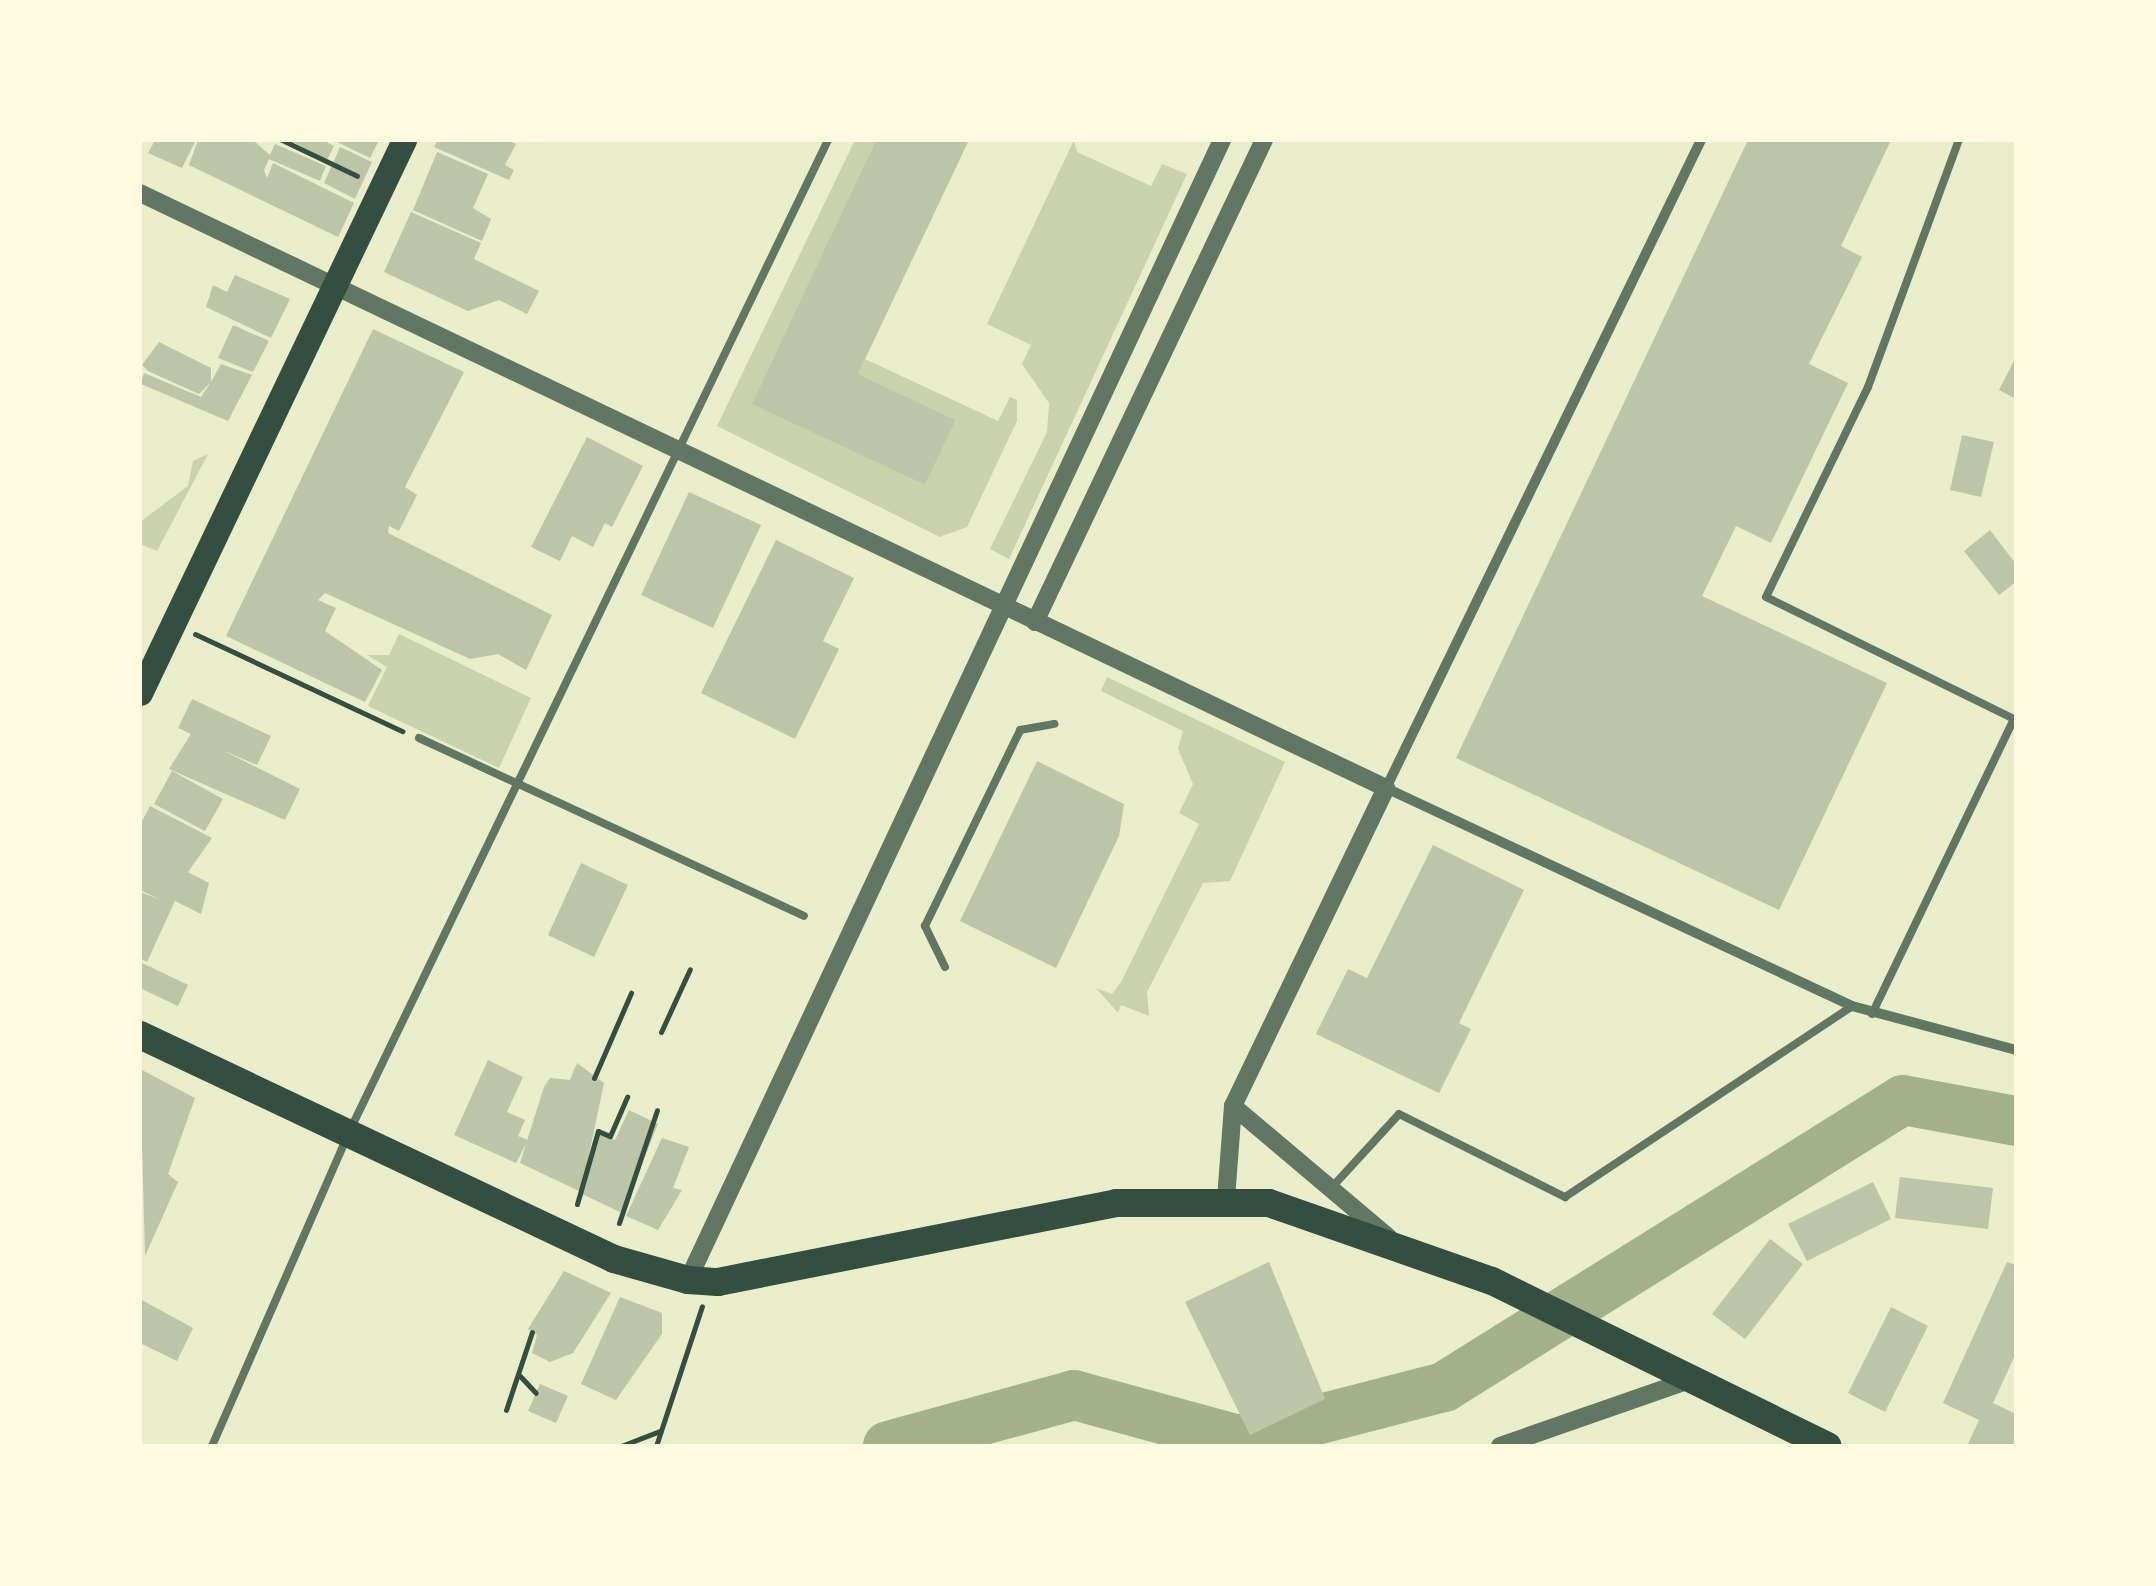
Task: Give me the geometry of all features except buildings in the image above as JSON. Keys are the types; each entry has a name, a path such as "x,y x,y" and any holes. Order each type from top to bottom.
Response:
{"highway":[{"path":"140,1035 614,1258 688,1280 718,1282 1116,1203 1226,1199 1389,1238 1492,1281 1828,1446"}],"main road":[{"path":"140,693 404,140"}],"street":[{"path":"688,1280 1222,140"},
{"path":"1036,622 1264,140"},
{"path":"1226,1199 1232,1106 1698,141"},
{"path":"140,193 1002,606 1852,1006 2016,1050"},
{"path":"1232,1106 1334,1185 1389,1238"},
{"path":"1500,1446 1692,1379"}],"lane":[{"path":"212,1446 348,1136 518,786 673,449 828,140"},
{"path":"1872,1014 2014,720 1766,597 1868,387 1959,140"},
{"path":"945,967 925,926 1020,730 1054,724"},
{"path":"419,738 804,916"},
{"path":"1334,1185 1399,1114 1565,1197 1852,1006"}],"path":[{"path":"282,140 357,176"},
{"path":"173,624 419,738"},
{"path":"661,1032 690,970"},
{"path":"594,1078 631,992"},
{"path":"577,1204 598,1131 610,1136 627,1097"},
{"path":"619,1223 657,1110"},
{"path":"656,1446 702,1306"},
{"path":"506,1410 532,1332"},
{"path":"520,1376 536,1392"},
{"path":"621,1446 661,1431"}],"green space":[{"path":"855,140 876,140 753,404 925,485 956,420 858,374 865,359 998,421 1010,397 1017,400 1017,421 967,527 940,537 717,426"},
{"path":"1074,140 1077,152 1151,186 1162,164 1187,174 1009,559 990,549 1047,432 1049,403 1022,364 1031,345 987,324"},
{"path":"208,454 157,551 140,544 140,522 188,486 193,461"},
{"path":"399,634 531,698 499,768 368,706 387,667 367,655 389,655"},
{"path":"1107,677 1285,762 1230,881 1203,883 1147,992 1149,1016 1121,1005 1118,1013 1096,988 1112,994 1121,982 1199,824 1179,813 1193,784 1178,749 1183,731 1101,691"}],"waterway":[{"path":"888,1446 1074,1395 1239,1440 1444,1387 1903,1100 2016,1121"}]}
